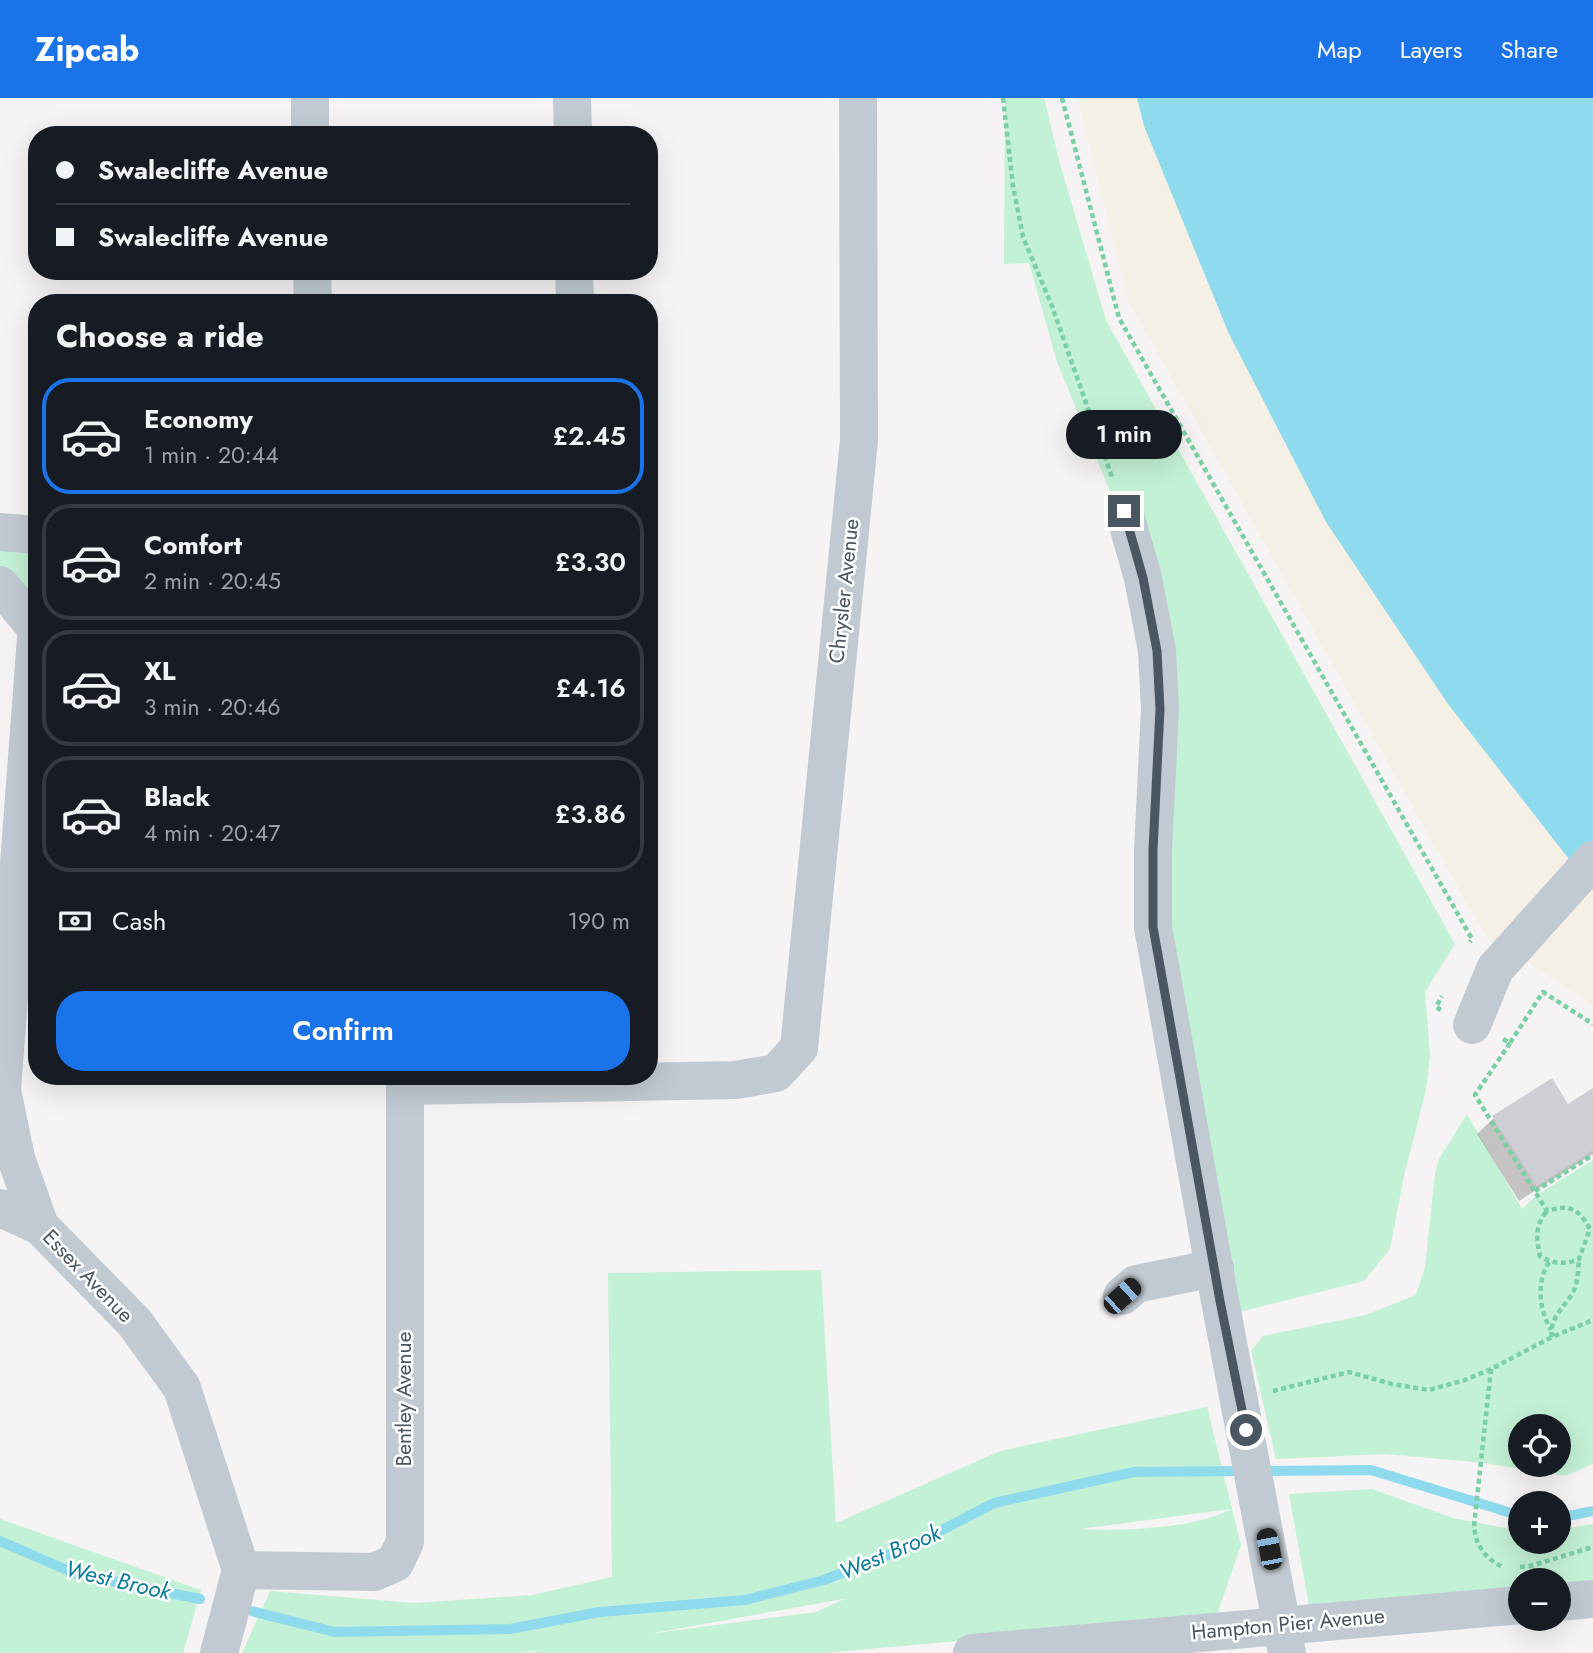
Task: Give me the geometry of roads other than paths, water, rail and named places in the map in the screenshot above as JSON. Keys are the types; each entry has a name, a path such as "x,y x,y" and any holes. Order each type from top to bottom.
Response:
{"street":[{"path":"310,98 310,126"},
{"path":"572,98 572,126"},
{"name":"Chrysler Avenue","path":"658,1080 736,1080 776,1073 799,1048 859,440 858,98"},
{"path":"1124,511 1143,578 1157,651 1160,709 1153,850 1153,927 1285,1639"},
{"path":"0,532 28,534"},
{"name":"Essex Avenue","path":"0,585 28,618"},
{"name":"Essex Avenue","path":"28,691 11,828 1,1091 16,1158 40,1226 135,1323 182,1388 241,1570"},
{"path":"1472,1025 1495,969 1593,860"},
{"name":"Bentley Avenue","path":"241,1570 374,1572 395,1563 405,1542 405,1085"},
{"path":"0,1208 40,1226"},
{"path":"219,1653 241,1570"},
{"path":"1571,1601 1593,1599"},
{"name":"Hampton Pier Avenue","path":"972,1653 1285,1639 1508,1607"}],"water":[{"path":"1137,98 1593,98 1593,890 1448,704 1326,522 1229,334 1144,126"}],"waterway":[{"name":"West Brook","path":"1261,1471 1371,1470 1508,1512"},
{"name":"West Brook","path":"251,1611 335,1632 510,1629 600,1612 745,1600 824,1580 913,1545 994,1503 1134,1472 1246,1471"},
{"name":"West Brook","path":"1571,1516 1593,1511"},
{"name":"West Brook","path":"0,1541 76,1574 200,1599"}]}
